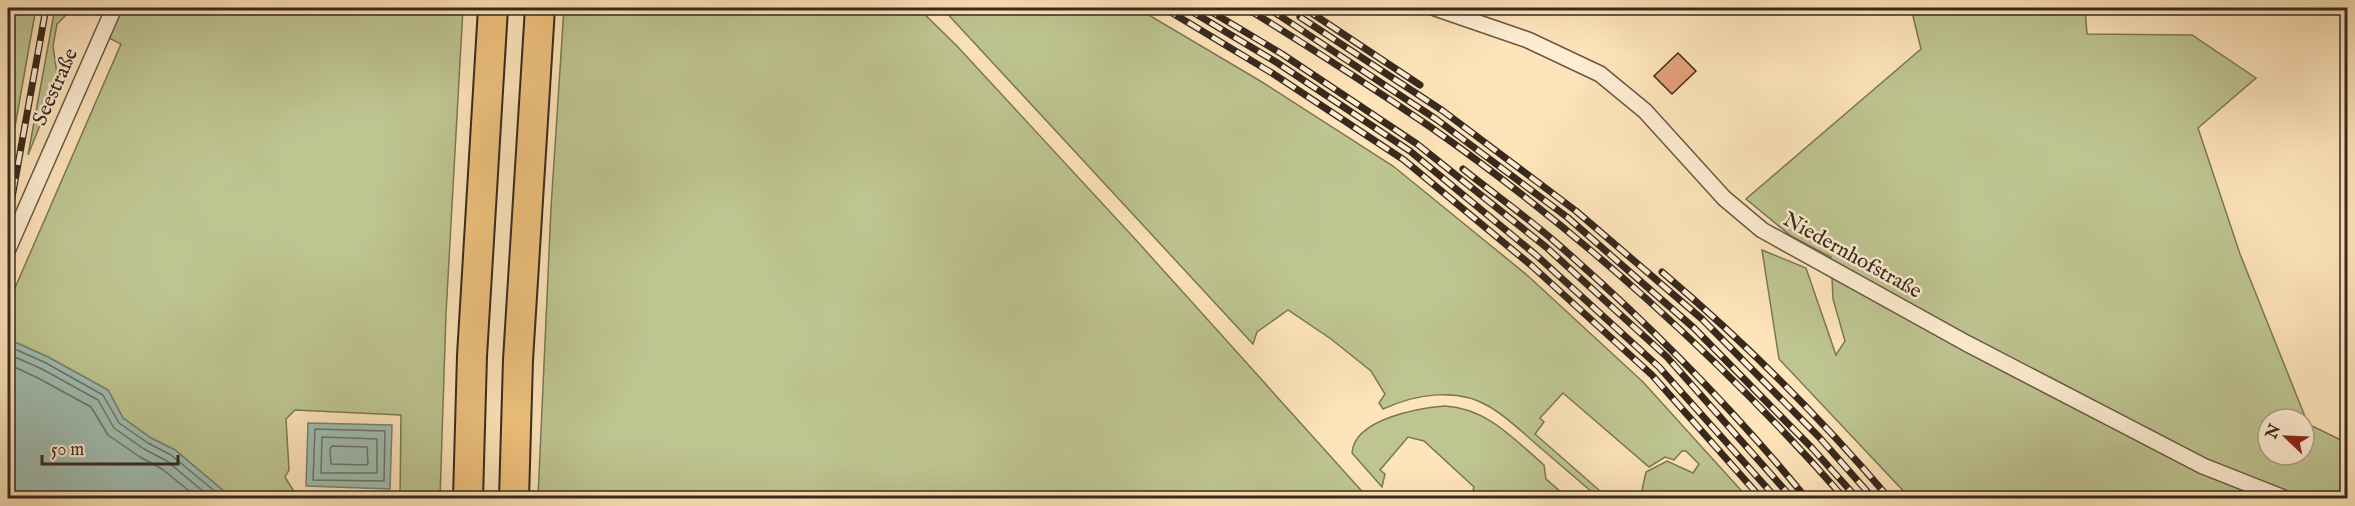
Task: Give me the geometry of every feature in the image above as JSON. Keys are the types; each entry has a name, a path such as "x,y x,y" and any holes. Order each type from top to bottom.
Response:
{"highway":[{"path":"468,498 473,344 493,8"},
{"path":"514,498 518,360 540,8"}],"street":[{"name":"Seestraße","path":"8,249 114,8"},
{"name":"Niedernhofstraße","path":"1435,8 1528,40 1600,74 1645,111 1724,198 1762,230 1966,343 2203,466 2284,498"}],"green space":[{"path":"8,8 36,8 8,166"},
{"path":"55,8 73,8 57,24 53,46 58,81 28,155"},
{"path":"121,8 463,8 446,314 440,498 400,498 401,415 295,410 286,419 289,470 285,477 298,498 232,498 175,450 151,438 123,418 108,390 48,357 8,339 8,304 121,44 107,37"},
{"path":"564,8 918,8 956,45 1136,240 1368,498 807,498 804,496 538,498 551,208"},
{"path":"942,8 1137,8 1262,82 1393,166 1527,275 1643,382 1748,498 1652,498 1642,490 1646,472 1667,461 1693,473 1699,464 1686,451 1682,451 1674,460 1665,457 1649,467 1563,393 1540,418 1544,422 1535,434 1608,498 1599,498 1508,420 1478,401 1451,395 1437,395 1409,400 1383,409 1379,403 1385,394 1371,371 1331,339 1288,310 1257,332 1253,344"},
{"path":"1911,8 2085,8 2087,34 2192,35 2256,78 2198,128 2240,254 2301,407 2256,407 2256,467 2316,467 2316,428 2347,443 2347,498 2302,498 2284,491 2280,498 1910,498 1779,359 1762,250 1806,268 1836,355 1845,341 1833,299 1831,257 1791,236 1746,199 1921,49"},
{"path":"1445,406 1474,413 1499,427 1544,465 1546,479 1568,498 1471,498 1474,487 1424,441 1408,437 1380,470 1385,474 1382,487 1352,453 1356,441 1375,424 1420,409"}],"water":[{"path":"8,339 48,357 108,390 123,418 151,438 175,450 232,498 8,498"},
{"path":"308,423 392,425 390,489 306,486"}],"building":[{"path":"1678,53 1696,71 1672,94 1654,76"}],"railway":[{"path":"8,220 46,8"},
{"path":"1164,8 1272,73 1404,160 1532,266 1652,375 1761,498"},
{"path":"1186,8 1276,62 1410,151 1536,255 1659,367 1776,498"},
{"path":"1205,8 1282,54 1417,144 1546,247 1667,357 1792,498"},
{"path":"1246,8 1429,126 1540,209 1648,300 1700,348 1750,397 1844,498"},
{"path":"1268,8 1436,119 1567,217 1694,328 1812,448 1857,498"},
{"path":"1304,8 1420,85"},
{"path":"1300,17 1443,111 1576,211 1702,319 1819,437 1873,498"},
{"path":"1463,169 1553,240 1653,332 1717,396 1806,498"},
{"path":"1662,272 1780,380 1889,498"}]}
